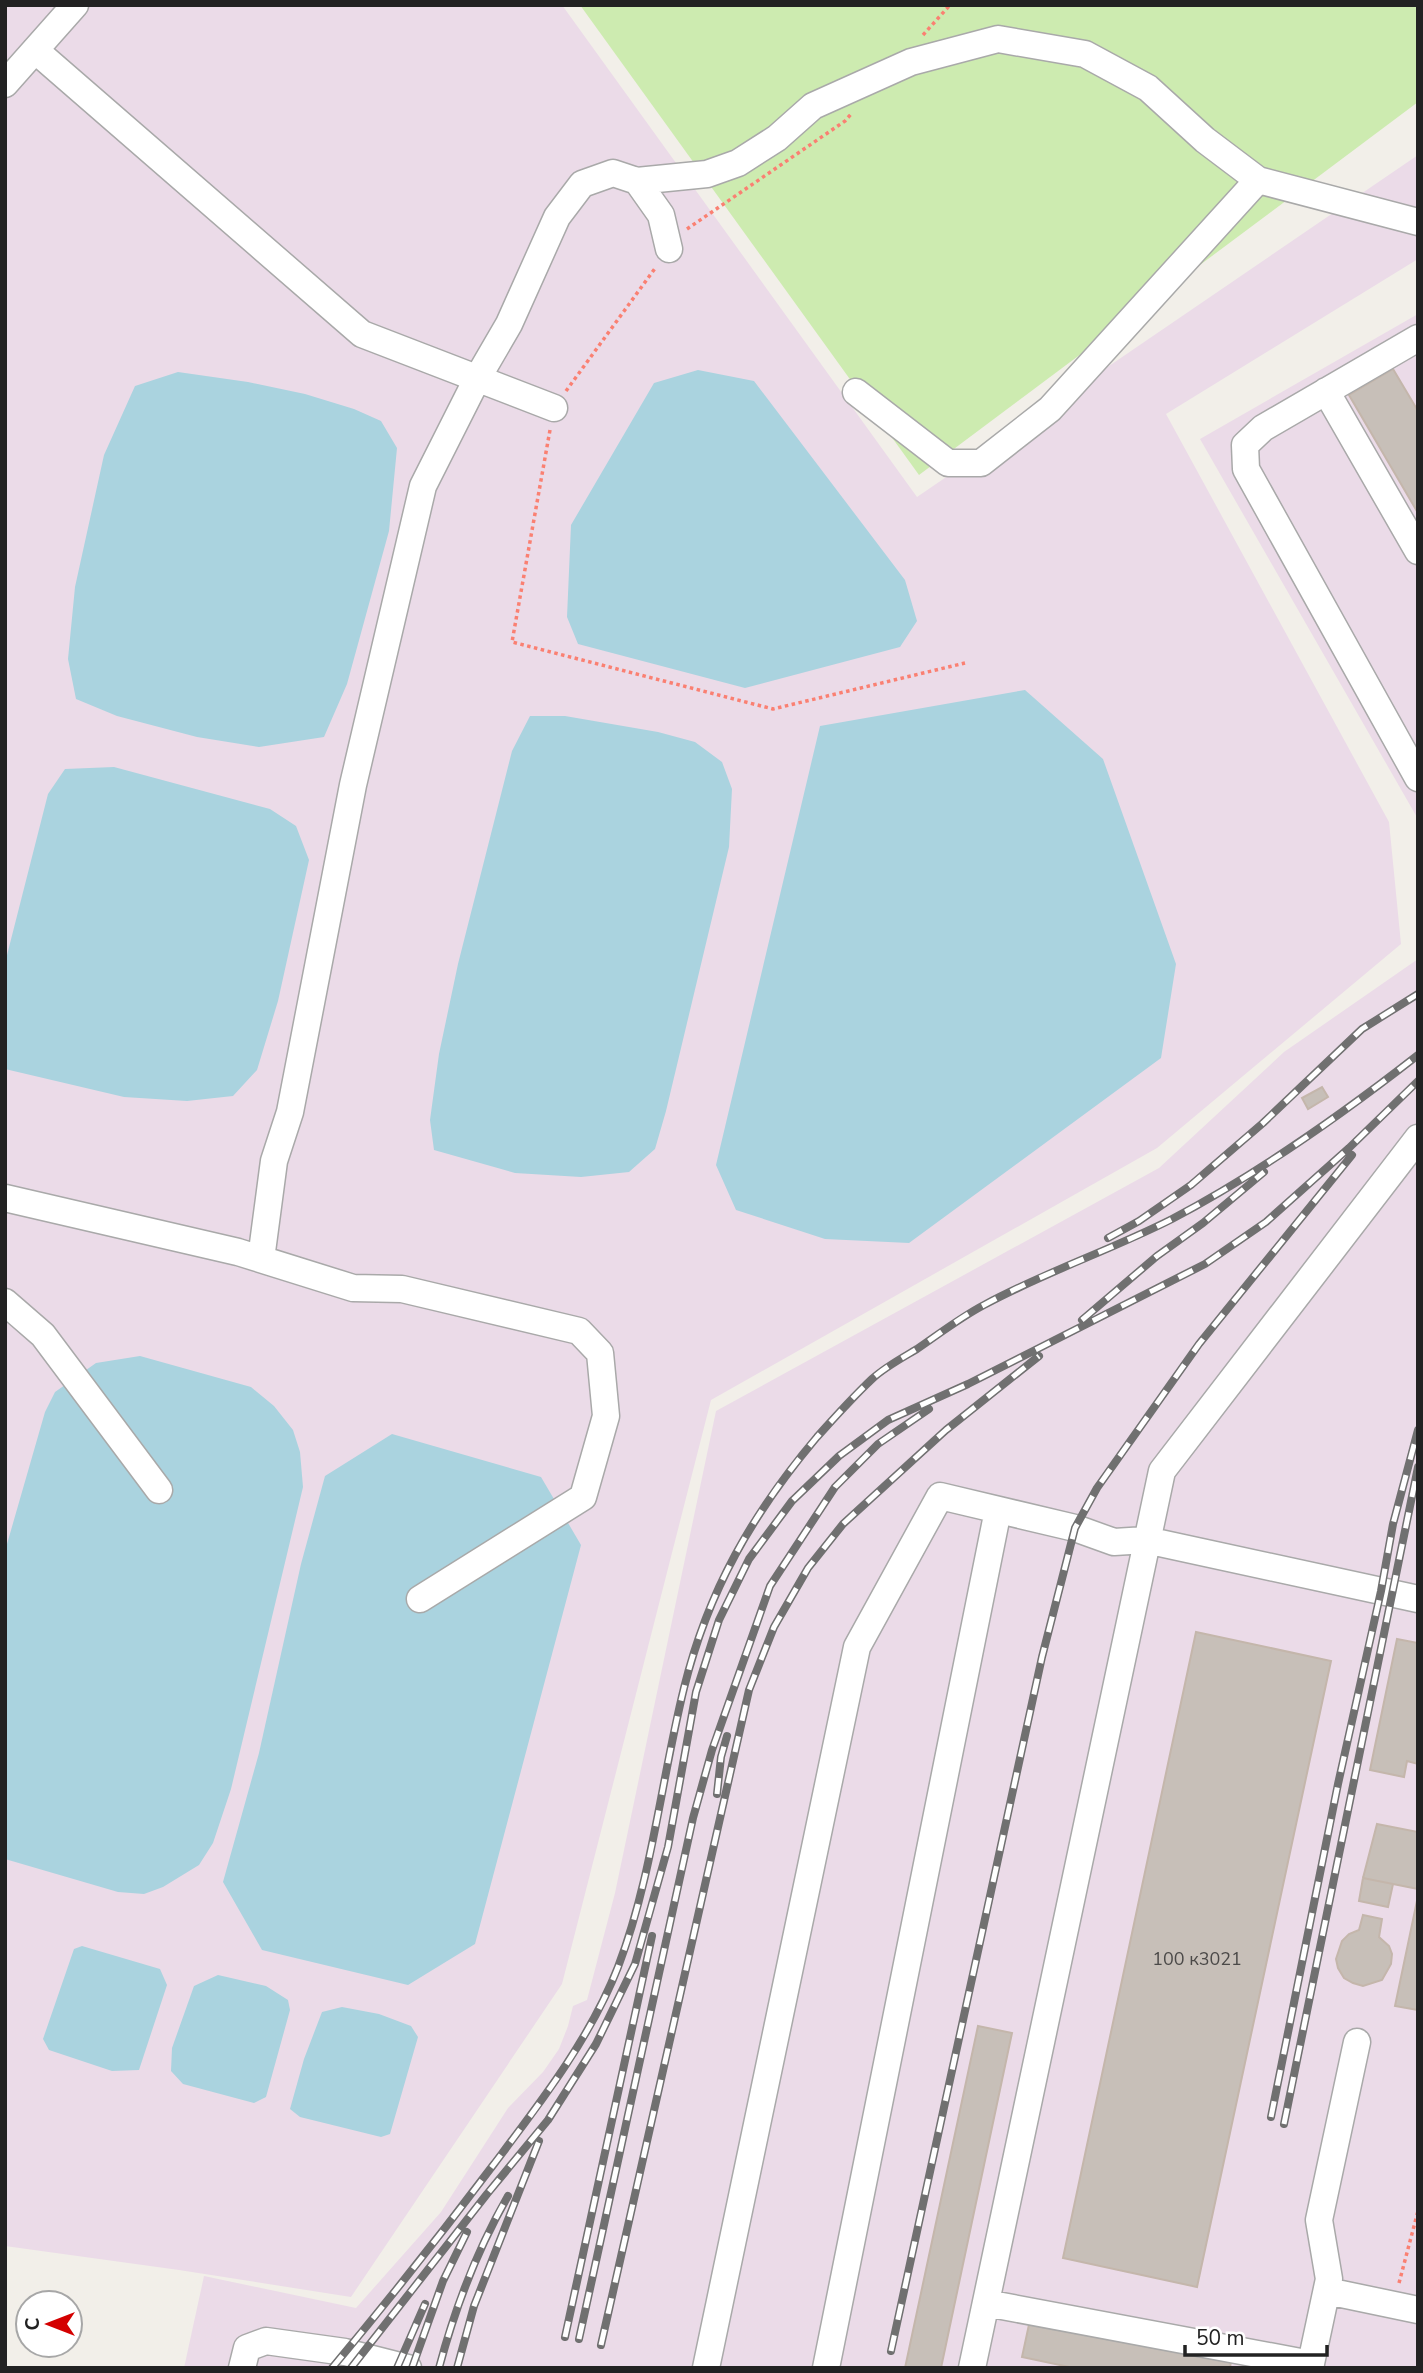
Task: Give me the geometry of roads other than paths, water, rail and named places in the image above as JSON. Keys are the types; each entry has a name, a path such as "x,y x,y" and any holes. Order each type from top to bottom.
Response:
{"lane":[{"path":"5,84 75,5"},
{"path":"261,1259 274,1161 290,1112 353,785 423,486 477,379 509,324 557,216 582,184 613,173 637,181 707,174 738,163 777,138 813,106 911,62 999,39 1085,54 1148,88 1205,140 1258,180 1418,222"},
{"path":"35,50 362,334 554,408"},
{"path":"856,392 948,463 981,463 1050,410 1258,180"},
{"path":"637,181 661,215 669,249"},
{"path":"1418,338 1263,428 1245,445 1246,469 1418,778"},
{"path":"1326,391 1417,550"},
{"path":"972,2368 1162,1471 1418,1138"},
{"path":"5,1198 261,1259 353,1288 402,1289 579,1331 600,1353 606,1416 583,1497 420,1599"},
{"path":"5,1302 43,1335 159,1490"},
{"path":"706,2368 857,1647 940,1496 1074,1528 1114,1542 1146,1540 1418,1599"},
{"path":"826,2368 999,1510"},
{"path":"986,2303 1311,2366 1329,2279 1319,2220 1357,2042"},
{"path":"1326,2291 1405,2307"},
{"path":"242,2368 247,2348 266,2341 345,2352 408,2368"}],"water":[{"path":"698,370 754,381 905,580 917,621 900,647 745,688 578,644 567,617 571,525 654,383"},
{"path":"178,372 248,382 305,394 354,409 381,421 397,448 389,531 347,684 324,737 259,747 197,737 117,716 76,699 68,659 75,587 104,455 135,386"},
{"path":"1025,690 1103,759 1176,964 1161,1058 909,1243 825,1239 736,1210 716,1165 820,726"},
{"path":"530,716 565,716 658,732 695,742 722,762 732,789 729,847 666,1111 655,1149 629,1172 581,1177 515,1173 434,1150 430,1120 439,1054 458,964 512,751"},
{"path":"114,767 270,809 296,826 309,860 278,1001 257,1070 233,1096 187,1101 124,1097 5,1069 5,963 48,794 65,769"},
{"path":"140,1356 251,1387 274,1406 293,1430 300,1452 303,1487 231,1789 213,1843 199,1865 163,1887 144,1894 118,1892 5,1859 5,1551 45,1412 55,1392 96,1363"},
{"path":"392,1434 541,1477 581,1545 475,1944 408,1985 262,1950 223,1882 259,1753 301,1564 325,1476"},
{"path":"82,1946 160,1969 167,1985 139,2070 112,2071 49,2050 43,2039 74,1949"},
{"path":"218,1975 266,1986 288,2000 290,2010 266,2097 254,2103 183,2084 171,2071 172,2048 194,1986"},
{"path":"342,2007 379,2014 411,2026 418,2037 390,2134 381,2137 300,2117 290,2109 304,2059 322,2012"}],"railway":[{"path":"1108,1238 1139,1221 1191,1185 1263,1123 1362,1029 1418,994"},
{"path":"332,2368 455,2216 546,2094 579,2045 607,1994 630,1933 639,1899 684,1688 706,1619 719,1586 753,1525 772,1495 817,1437 877,1375 967,1315 1007,1293 1172,1219 1236,1183 1298,1143 1418,1055"},
{"path":"351,2368 548,2120 596,2044 635,1964 668,1847 696,1692 719,1620 749,1559 792,1501 839,1456 888,1420 968,1384 1205,1264 1266,1222 1349,1148 1418,1081"},
{"path":"891,2351 1042,1657 1075,1528 1097,1488 1199,1344 1352,1155"},
{"path":"1082,1320 1157,1256 1203,1223 1264,1172"},
{"path":"601,2345 749,1690 774,1627 808,1568 843,1524 946,1430 1039,1356"},
{"path":"579,2339 693,1818 712,1750 770,1586 835,1487 878,1444 929,1409"},
{"path":"1271,2117 1393,1524 1418,1430"},
{"path":"1284,2124 1418,1467"},
{"path":"717,1794 721,1757 727,1736"},
{"path":"565,2337 652,1936"},
{"path":"457,2368 474,2306 539,2141"},
{"path":"439,2368 468,2280 486,2237 508,2196"},
{"path":"412,2368 443,2281 467,2232"},
{"path":"397,2368 425,2304"}]}
